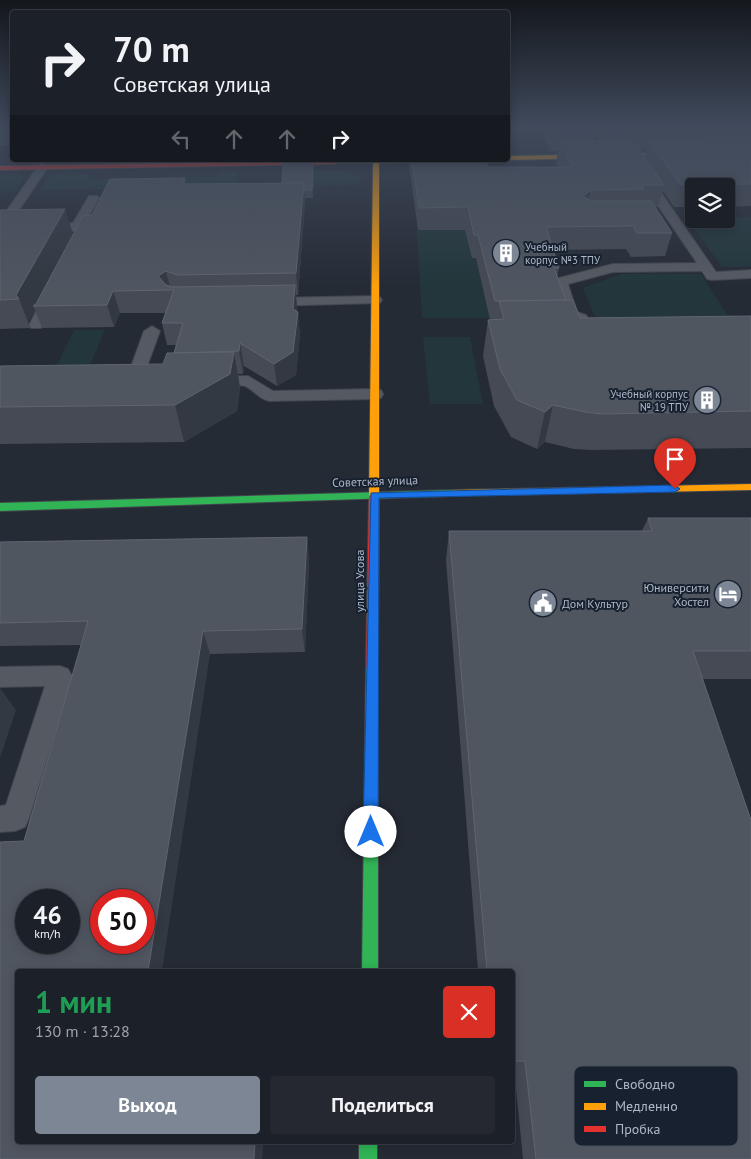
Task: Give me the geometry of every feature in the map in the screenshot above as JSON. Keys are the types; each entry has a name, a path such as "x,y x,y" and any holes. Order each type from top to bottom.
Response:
{"main road":[{"name":"улица Усова","path":"370,969 376,179"},
{"name":"Советская улица","path":"0,507 374,495 751,487"},
{"path":"368,1144 368,1159"}],"lane":[{"path":"35,179 0,229 77,227"},
{"path":"647,179 712,276 749,277"},
{"path":"77,227 93,198"},
{"path":"653,218 672,217"},
{"path":"77,227 82,236 77,245"},
{"path":"567,331 591,327 572,315 560,282 613,268 706,267"},
{"path":"36,325 59,280"},
{"path":"249,302 375,300"},
{"path":"133,383 152,331"},
{"path":"190,382 248,381 269,396 375,394"},
{"path":"113,383 152,383"},
{"path":"0,677 60,676 15,818 0,819"}],"green space":[{"path":"0,179 23,179 16,191 0,191"},
{"path":"48,179 236,179 235,187 39,190"},
{"path":"302,179 359,179 360,185 301,186"},
{"path":"500,209 472,258 476,258 490,318 422,318 417,230 463,230"},
{"path":"735,217 751,217 751,267 722,267 694,228 735,228"},
{"path":"621,274 701,274 733,324 596,319 583,288"},
{"path":"74,330 105,330 86,374 53,374"},
{"path":"423,337 470,337 483,404 430,404"}],"building":[{"path":"110,179 184,179 182,184 304,183 296,273 177,275 166,271 158,276 166,285 173,287 295,285 293,309 298,312 293,352 274,364 240,343 239,351 174,353 183,323 162,323 174,290 113,291 107,305 33,306 36,304 83,216 92,215"},
{"path":"282,179 312,179 312,190 304,190 304,183 282,183"},
{"path":"415,179 660,179 664,185 642,185 644,189 591,190 583,196 591,201 651,201 672,233 637,233 633,226 546,227 559,268 554,268 566,300 495,301 478,235 474,235 468,207 419,208"},
{"path":"677,179 685,179 685,185 681,185"},
{"path":"735,179 751,179 751,184 735,184"},
{"path":"65,209 16,295 19,299 0,300 0,210"},
{"path":"573,300 580,318 751,316 751,411 602,414 553,405 545,412 517,400 500,369 488,320 504,319 499,301"},
{"path":"234,352 230,374 175,405 0,407 0,366 163,364 167,353"},
{"path":"648,518 751,518 751,651 693,651 751,820 751,1159 536,1159 525,1061 515,1061 515,969 487,969 449,531 652,531"},
{"path":"307,537 302,629 203,631 155,928 155,889 90,889 90,954 151,954 148,969 15,969 15,1144 255,1144 254,1159 0,1159 0,842 24,841 88,621 0,623 0,542"}],"traffic: fast":[{"path":"0,507 453,493"},
{"path":"370,969 372,668"},
{"path":"368,1144 368,1159"}],"traffic: slow":[{"path":"374,496 376,179"},
{"path":"453,493 751,487"}],"traffic: jam":[{"path":"372,668 374,496"}],"place":[{"name":"Учебный корпус №3 ТПУ","path":"506,253"},
{"name":"Учебный корпус № 19 ТПУ","path":"707,400"},
{"name":"Юниверсити Хостел","path":"728,594"},
{"name":"Дом Культур","path":"543,603"}],"route":[{"path":"371,832 374,495 675,489"}]}
